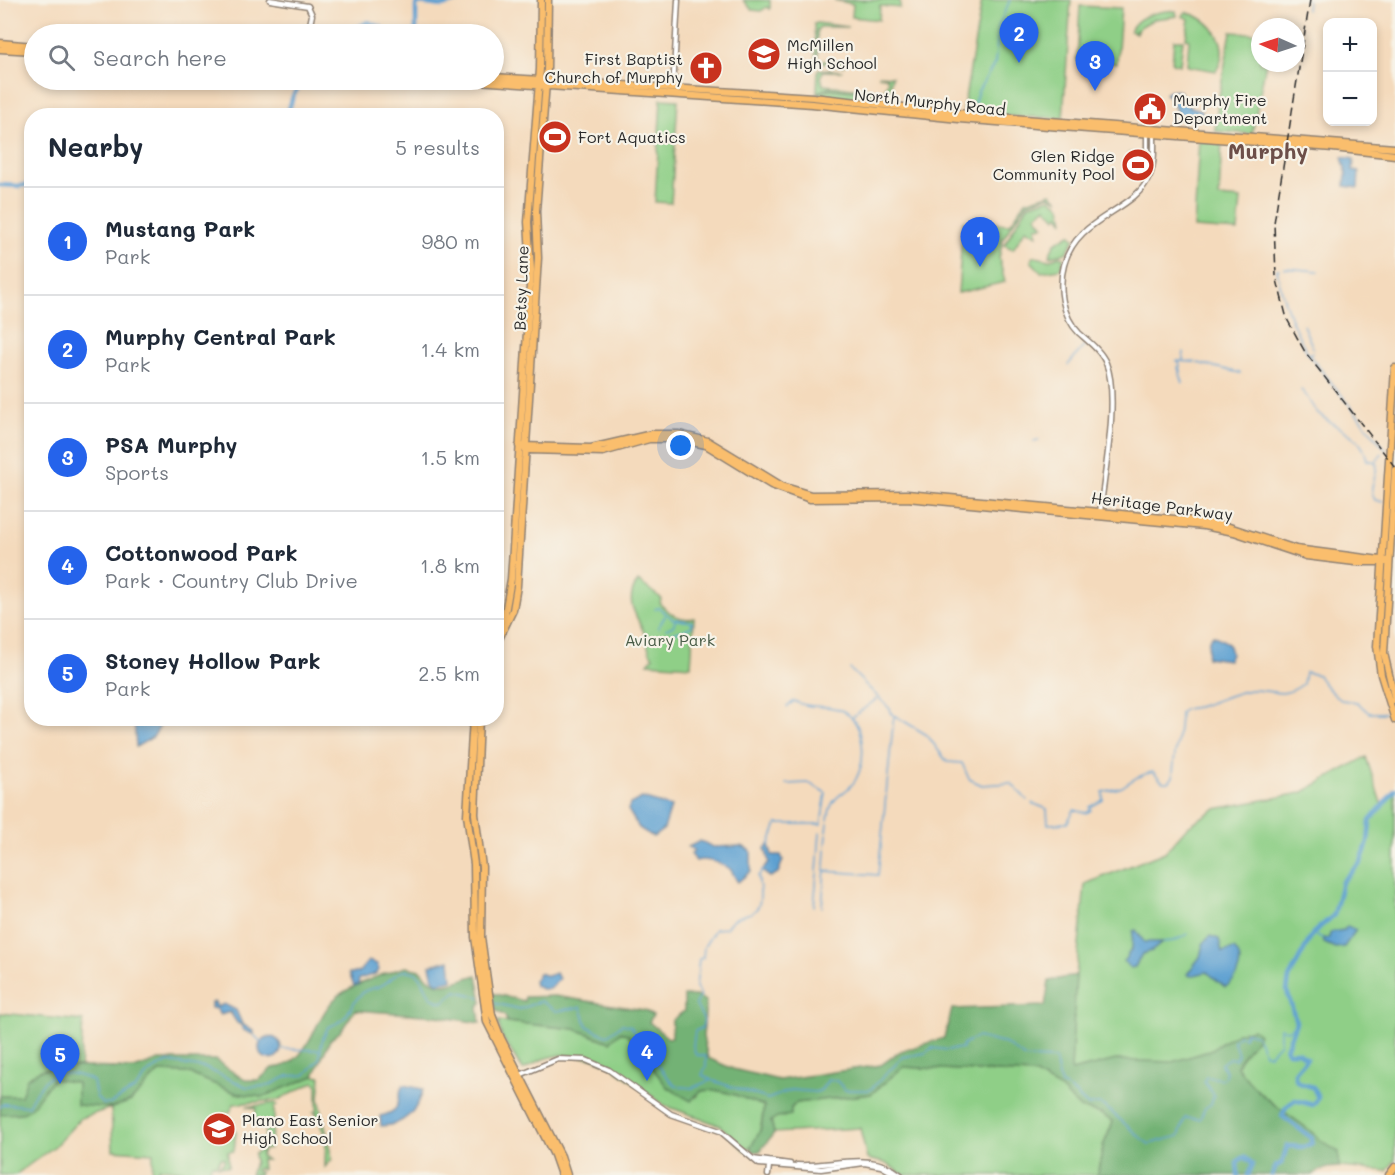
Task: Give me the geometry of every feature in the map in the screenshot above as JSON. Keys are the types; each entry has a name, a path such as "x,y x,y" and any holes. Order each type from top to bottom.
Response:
{"main road":[{"name":"Betsy Lane","path":"541,0 542,84"},
{"name":"Betsy Lane","path":"504,632 515,600 526,400 538,258 536,166 548,0"},
{"path":"0,43 24,45"},
{"path":"0,49 24,50"},
{"name":"North Murphy Road","path":"504,78 542,84"},
{"name":"North Murphy Road","path":"504,82 673,92 1012,124 1150,130 1339,146 1395,148"},
{"name":"North Murphy Road","path":"1339,146 1395,155"},
{"path":"1395,368 1394,424 1377,654 1395,720"},
{"name":"Heritage Parkway","path":"524,447 598,452 649,439 678,439 706,445 771,485 810,499 907,498 1100,514 1218,527 1285,551 1335,558 1385,561"},
{"name":"Betsy Lane","path":"504,615 510,589 524,447"},
{"path":"1395,471 1385,561 1384,653 1395,700"},
{"path":"472,726 471,814 474,929 484,977"},
{"path":"479,726 471,814 482,867 481,937 493,1037 561,1156 567,1175"},
{"path":"467,860 473,855"},
{"path":"489,1014 561,1175"},
{"path":"1389,1175 1395,1167"}],"street":[{"path":"270,0 308,6 312,15 310,24"},
{"path":"673,92 678,0"},
{"path":"1150,130 1147,148 1154,161"},
{"path":"1100,514 1112,384 1105,360 1078,332 1069,317 1062,291 1063,272 1077,238 1139,192 1151,173 1154,161 1150,130"},
{"path":"517,1076 558,1059 593,1063 609,1070 671,1114 720,1131 759,1164 821,1169 864,1163 881,1166 899,1175"},
{"path":"752,1158 820,1166 874,1161 899,1175"},
{"path":"768,1175 769,1166"}],"green space":[{"path":"743,0 770,0 770,9 767,7 761,11 752,10"},
{"path":"834,0 900,0 900,8 880,6 879,20 852,17 853,4"},
{"path":"982,0 1071,0 1063,118 1001,116 963,110"},
{"path":"1080,6 1121,8 1117,63 1077,60"},
{"path":"1166,11 1176,11 1177,16 1154,19 1140,27 1138,31 1136,30 1136,33 1130,31 1140,19"},
{"path":"1186,12 1204,20 1217,34 1222,51 1221,61 1216,71 1187,66 1189,39 1186,38 1189,19 1182,16"},
{"path":"814,24 848,27 820,27 817,30 818,60 844,62 844,66 816,62"},
{"path":"1231,32 1251,33 1251,72 1264,72 1252,134 1215,131 1218,101"},
{"path":"1174,40 1183,40 1180,65 1172,63"},
{"path":"818,69 843,71 823,71 821,76 823,85 884,91 888,81 886,77 878,75 892,76 889,99 875,92 829,88 817,92"},
{"path":"831,89 875,93 889,101 865,101 816,94"},
{"path":"661,99 678,100 671,203 655,202"},
{"path":"1199,138 1222,140 1219,197 1241,199 1238,231 1194,228"},
{"name":"Glen Ridge Community Pool","path":"1129,153 1146,154 1143,167 1145,176 1133,170"},
{"path":"1051,193 1059,200 1049,195 1027,203 1003,238 999,258 1005,282 958,293 963,222 1010,224 1026,201"},
{"path":"1050,198 1061,206 1064,222 1059,215 1056,218 1046,207 1036,216 1044,226 1036,227 1037,235 1026,229 1013,249 1004,245 1028,205"},
{"path":"1070,234 1075,239 1066,253 1049,256 1055,243"},
{"path":"1033,256 1048,260 1060,256 1064,258 1060,269 1041,272 1031,261"},
{"name":"Aviary Park","path":"638,581 661,598 660,604 671,614 679,618 694,618 691,666 648,663 653,657 635,615 632,602 632,595"},
{"path":"1366,757 1382,806 1395,792 1395,1160 1387,1171 1339,1167 1187,1066 1066,1076 1085,884 1165,852 1188,826 1215,809 1301,793"},
{"path":"406,967 420,970 433,982 440,984 453,983 477,975 482,1002 478,1007 480,1023 436,1016 355,1010 341,1031 330,1040 314,1076 262,1097 236,1093 188,1073 159,1072 131,1101 112,1108 77,1105 77,1083 54,1079 28,1110 22,1113 0,1115 0,1096 21,1096 27,1078 40,1070 59,1066 134,1069 159,1060 215,1060 245,1080 259,1080 272,1068 285,1065 295,1059 310,1040 329,1005 338,996 361,983"},
{"path":"1076,975 1071,1071 1116,1060 1172,1062 1209,1051 1237,1033 1253,1029 1259,1034 1241,1057 1237,1066 1252,1085 1270,1101 1339,1152 1339,1167 1326,1168 1311,1175 1097,1175 1104,1144 1113,1122 1101,1114 1080,1108 1061,1089 1034,1074 903,1067 871,1094 796,1103 791,1108 791,1115 777,1117 771,1121 774,1133 760,1151 754,1152 750,1147 760,1131 764,1106 733,1094 709,1090 700,1091 691,1101 667,1087 627,1034 620,1032 610,1042 575,1029 507,1022 505,1016 495,1010 492,993 524,1001 525,997 555,996 644,1010 653,1015 649,1022 668,1038 672,1037 672,1020 684,1011 684,996 696,996 706,1001 703,1037 708,1058 733,1069 779,1080 881,1065 899,1052 944,1038 952,1009 1045,1006 1049,981"},
{"path":"0,1013 83,1021 80,1067 120,1068 118,1099 131,1101 159,1072 188,1073 236,1093 262,1097 314,1076 321,1077 319,1098 332,1159 325,1167 326,1135 321,1127 323,1119 314,1118 317,1118 314,1112 317,1112 317,1084 314,1082 278,1100 234,1104 230,1112 224,1113 222,1118 217,1117 233,1124 231,1130 236,1132 234,1151 228,1152 228,1167 219,1166 224,1162 224,1158 221,1158 217,1165 212,1164 210,1167 212,1171 210,1175 178,1170 178,1173 197,1175 177,1175 177,1170 159,1168 152,1175 153,1153 113,1150 111,1108 81,1118 55,1146 15,1175 0,1175"},
{"path":"498,1021 575,1029 610,1042 616,1034 625,1033 634,1041 656,1073 674,1091 685,1096 697,1097 700,1091 726,1092 764,1106 758,1136 751,1147 745,1151 721,1126 664,1105 610,1065 594,1058 560,1055 543,1059 523,1070 502,1037"},
{"path":"903,1067 1034,1074 1061,1089 1080,1108 1101,1114 1113,1122 1104,1144 1097,1175 904,1175 885,1163 867,1159 860,1128 774,1133 771,1121 777,1116 784,1117 796,1103 871,1094"},
{"path":"275,1103 277,1105 274,1108 269,1149 263,1150 261,1156 267,1160 261,1160 262,1170 258,1168 256,1171 260,1172 259,1175 250,1175 255,1162 254,1154 264,1148 265,1131 268,1131 271,1121 268,1127 254,1126 256,1108 246,1107"}],"water":[{"path":"1169,90 1180,91 1188,106 1202,110 1201,118 1177,114 1171,98 1165,94"},
{"path":"1342,157 1354,159 1353,171 1359,172 1358,188 1345,186 1346,172"},
{"path":"1213,635 1228,643 1231,653 1228,660 1207,657 1209,640"},
{"path":"134,726 160,726 153,737 136,747"},
{"path":"642,798 671,807 664,829 653,837 639,828 628,810 630,804"},
{"path":"700,841 713,847 742,846 751,851 751,871 738,882 730,869 723,865 709,861 696,861 691,854 694,850 688,847"},
{"path":"769,845 772,855 781,855 783,860 778,873 770,877 762,871 769,862 765,848"},
{"path":"1347,926 1356,930 1344,947 1335,948 1324,943 1323,938 1328,939 1331,932 1344,930"},
{"path":"1136,930 1144,942 1163,942 1152,951 1142,954 1135,967 1130,968 1124,961 1132,948 1133,931"},
{"path":"1210,936 1219,939 1222,952 1234,949 1238,953 1240,964 1238,970 1233,980 1225,987 1207,972 1190,976 1187,974 1200,957 1203,944"},
{"path":"450,960 452,980 437,983 433,979 430,965"},
{"path":"368,961 377,964 379,970 375,974 359,979 358,985 354,986 349,973 358,973"},
{"path":"539,973 547,976 556,973 559,979 550,989 542,989 535,986 534,981"},
{"path":"215,1002 217,1007 224,1004 236,1010 242,1024 253,1031 254,1035 243,1030 230,1012 220,1015 216,1009 211,1008 211,1003"},
{"path":"270,1037 278,1040 281,1048 278,1056 270,1059 262,1056 259,1048 262,1040"},
{"path":"403,1085 423,1089 418,1104 403,1120 381,1126 380,1116 396,1108"}],"waterway":[{"path":"416,24 416,6 419,3 442,6 462,0"},
{"path":"972,110 978,91 995,63 999,25 1010,0"},
{"path":"1306,10 1307,0"},
{"path":"364,24 368,22 373,24"},
{"path":"289,108 297,90"},
{"path":"1234,149 1235,145 1243,144"},
{"path":"0,185 24,185"},
{"path":"1285,268 1318,271"},
{"path":"1279,269 1277,269 1285,303 1309,355"},
{"path":"1303,325 1313,348"},
{"path":"1068,365 1086,344"},
{"path":"1183,360 1184,352"},
{"path":"1312,352 1309,355 1386,450"},
{"path":"1175,361 1195,362"},
{"path":"1179,362 1181,372"},
{"path":"1198,363 1240,373"},
{"path":"1178,367 1183,383"},
{"path":"1301,390 1317,412 1354,437 1360,443 1367,460 1376,462 1372,490 1375,500 1383,502"},
{"path":"1034,441 1039,440"},
{"path":"1376,462 1382,453"},
{"path":"655,609 659,608 673,619 692,622"},
{"path":"658,628 665,616"},
{"path":"666,629 673,626 675,621"},
{"path":"672,632 682,631 692,626 692,623"},
{"path":"850,669 890,709 892,714 927,735 947,762 962,763 969,779 982,785 1011,783 1027,800"},
{"path":"1032,803 1047,809 1048,824 1067,823 1074,810 1086,813 1091,810 1090,807 1103,800 1103,792 1122,787 1141,776 1153,772 1163,782 1169,782 1173,777 1182,711 1245,691 1289,692 1303,684 1305,672 1318,675 1328,689 1341,700 1357,702 1369,713 1385,713"},
{"path":"853,717 878,698"},
{"path":"787,707 794,701 843,711 856,724 860,732 863,751 860,771 852,785 832,804 828,820"},
{"path":"825,871 878,875 894,715"},
{"path":"769,846 777,824 821,824 826,793 809,783 786,784"},
{"path":"1272,1175 1276,1166 1282,1163 1287,1146 1304,1147 1312,1143 1312,1138 1282,1116 1286,1107 1295,1100 1313,1105 1318,1098 1313,1087 1299,1083 1295,1078 1295,1072 1307,1058 1298,1052 1288,1052 1286,1049 1296,1022 1287,991 1289,978 1313,933 1334,915 1342,882 1361,862 1368,842 1370,821 1395,790"},
{"path":"827,831 828,823"},
{"path":"817,872 820,832"},
{"path":"826,846 827,834"},
{"path":"825,866 826,849"},
{"path":"822,907 825,868"},
{"path":"711,1080 702,1075 706,1066 706,1056 696,1055 693,1046 695,1031 702,1028 704,1020 695,1004 700,996 696,987 699,959 703,958 704,947 715,929 726,928 738,917 756,910 760,893 758,876 763,870"},
{"path":"814,906 817,874"},
{"path":"1313,933 1322,938"},
{"path":"1163,942 1174,941 1188,934"},
{"path":"0,1107 3,1104 28,1106 40,1086 53,1075 61,1073 70,1073 93,1081 96,1096 102,1104 110,1104 135,1089 149,1072 168,1062 205,1068 247,1087 268,1086 288,1076 305,1075 319,1060 322,1041 328,1027 341,1021 363,992 384,984 404,971 416,973 431,997 436,1000 443,1002 456,991 480,997"},
{"path":"493,1003 520,1009 541,1001 556,1011 581,1007 587,1026 607,1036 622,1024 631,1026 642,1046 675,1086 692,1088 711,1080 768,1099 791,1090 816,1092 821,1090 828,1080 837,1081 845,1090 870,1090 903,1057 925,1053 932,1048 948,1050 962,1048 963,1044 977,1037 1006,1044 1025,1058 1055,1059 1061,1085 1070,1089 1089,1106 1103,1105 1149,1144 1179,1136 1185,1118 1200,1119 1205,1108 1211,1104 1214,1095 1204,1081 1206,1077 1224,1079 1226,1071 1221,1064 1229,1058 1235,1059 1238,1054 1233,1040 1240,1035 1244,1037 1246,1032 1253,1034 1262,1046 1264,1054 1270,1054 1280,1043 1280,1028 1287,1030 1293,1027"},
{"path":"254,1035 262,1043"},
{"path":"283,1049 320,1050"},
{"path":"1238,1175 1237,1162 1244,1157 1253,1164 1248,1175"}],"railway":[{"path":"1310,0 1274,223 1276,276 1287,319 1305,352 1395,467"}],"place":[{"name":"McMillen High School","path":"764,54"},
{"name":"Murphy Central Park","path":"1019,63"},
{"name":"First Baptist Church of Murphy","path":"706,68"},
{"name":"PSA Murphy","path":"1095,91"},
{"name":"Murphy Fire Department","path":"1150,109"},
{"name":"Fort Aquatics","path":"555,137"},
{"name":"Glen Ridge Community Pool","path":"1138,165"},
{"name":"Mustang Park","path":"980,267"},
{"name":"Cottonwood Park","path":"647,1081"},
{"name":"Stoney Hollow Park","path":"60,1084"},
{"name":"Plano East Senior High School","path":"219,1129"}],"district":[{"name":"Murphy","path":"1268,151"}]}
